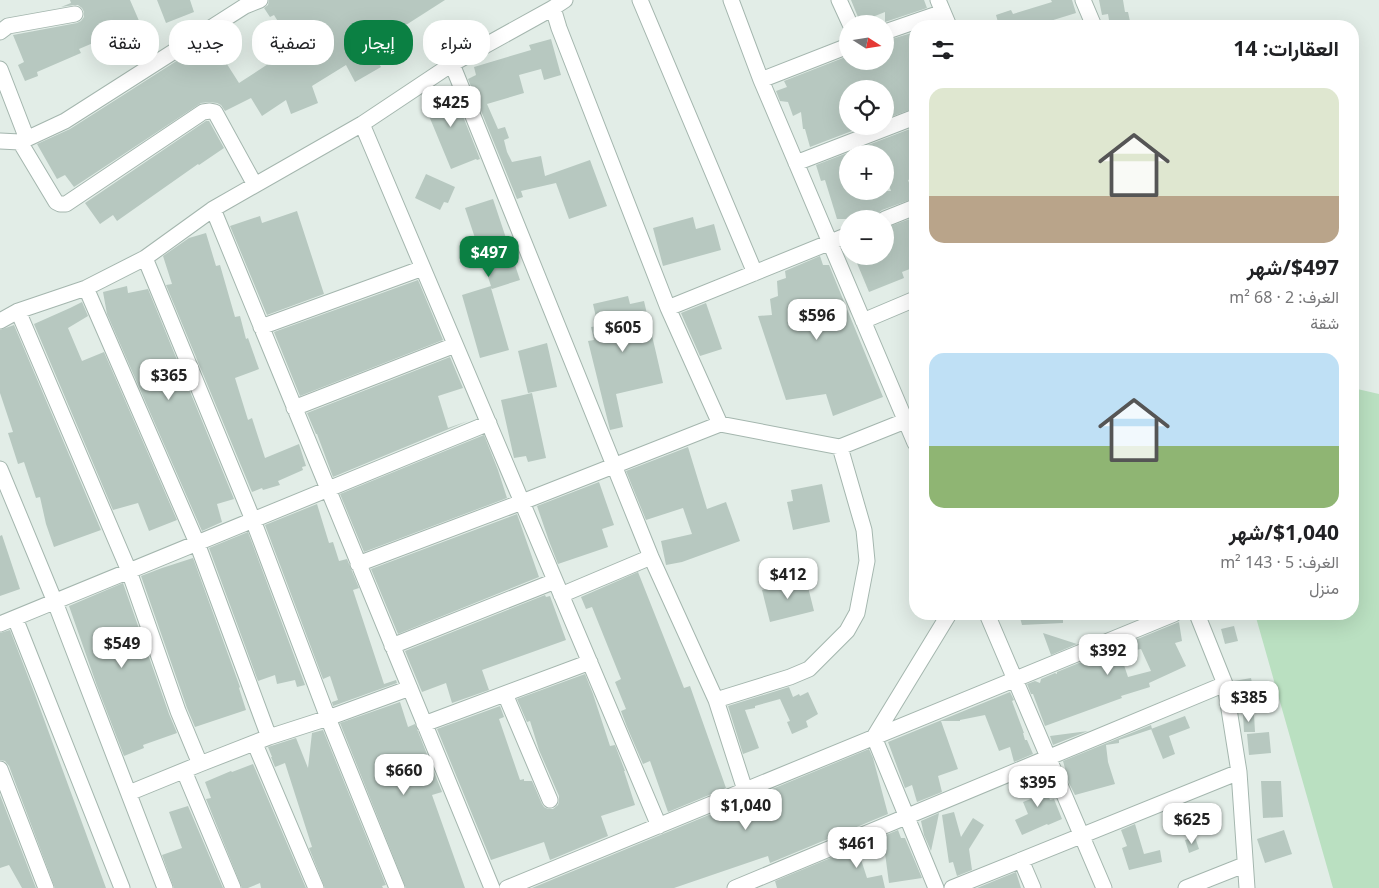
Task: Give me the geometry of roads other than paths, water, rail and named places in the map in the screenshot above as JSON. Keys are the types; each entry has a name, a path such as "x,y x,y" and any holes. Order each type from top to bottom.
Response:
{"street":[{"path":"0,141 23,140 64,121 244,3 260,0"},
{"path":"640,0 755,273"},
{"path":"731,0 761,80 863,320 909,417"},
{"path":"839,0 846,15"},
{"path":"1083,0 1091,20"},
{"path":"490,43 559,4 559,28 668,308 720,424"},
{"path":"911,20 941,6 947,20"},
{"path":"0,32 8,26 75,14"},
{"path":"894,28 909,21"},
{"path":"761,80 839,50"},
{"path":"0,321 18,311 86,288 145,258 213,209 362,124 450,65"},
{"path":"452,65 650,557 716,700 744,790"},
{"path":"0,69 23,140 56,202 60,204 66,204 204,112 210,110 215,112 255,185"},
{"path":"796,163 909,119"},
{"path":"362,124 659,826"},
{"path":"213,209 492,888"},
{"path":"894,216 909,210"},
{"path":"668,308 839,238"},
{"path":"145,258 253,520 328,718 397,888"},
{"path":"261,327 423,268"},
{"path":"86,288 197,543 270,737"},
{"path":"863,320 909,301"},
{"path":"18,311 129,571 178,711 200,764"},
{"path":"294,408 455,345"},
{"path":"358,564 720,424 840,447 909,419"},
{"path":"0,624 489,423"},
{"path":"716,700 790,677 809,669 847,631 857,614 867,561 866,545 864,530 840,447"},
{"path":"0,469 55,602 165,888"},
{"path":"392,646 650,557"},
{"path":"15,618 122,888"},
{"path":"874,737 945,620"},
{"path":"990,620 1104,888"},
{"path":"507,888 1159,620"},
{"path":"1199,620 1225,684 1239,772 1247,888"},
{"path":"424,724 590,662"},
{"path":"735,888 1225,684"},
{"path":"129,793 270,737 410,688"},
{"path":"505,694 550,800"},
{"path":"874,737 936,888"},
{"path":"255,744 316,888"},
{"path":"0,769 46,888"},
{"path":"184,772 233,888"},
{"path":"952,888 1239,772"},
{"path":"1021,860 1033,888"},
{"path":"1186,888 1244,865"}]}
